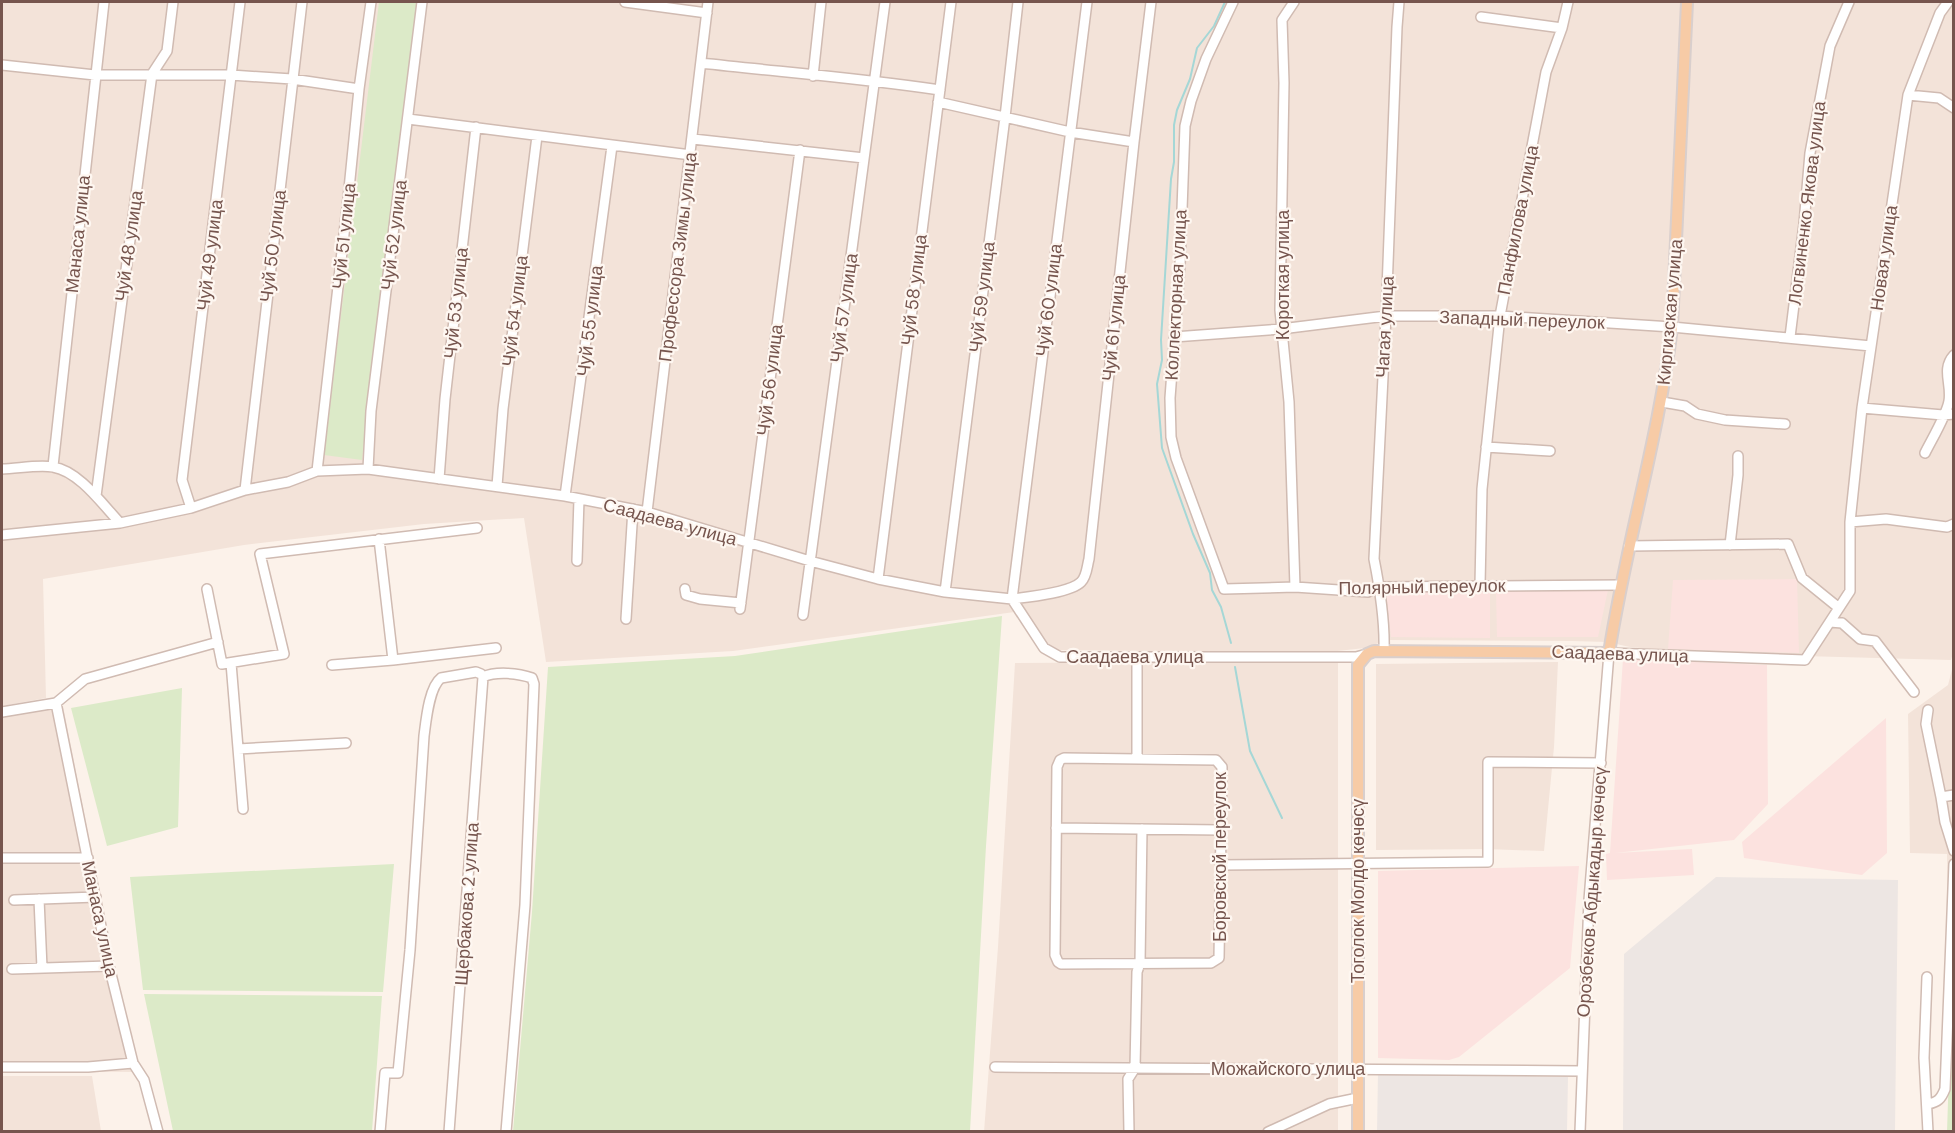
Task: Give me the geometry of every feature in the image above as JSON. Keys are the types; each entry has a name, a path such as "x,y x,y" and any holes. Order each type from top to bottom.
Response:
{"main road":[{"name":"Киргизская улица","path":"1609,652 1629,546 1662,402 1672,327 1688,2"},
{"name":"Саадаева улица","path":"1366,654 1374,651 1609,652"},
{"name":"Тоголок Молдо көчөсү","path":"1358,1131 1358,665 1366,654"}],"street":[{"name":"Манаса улица","path":"52,466 104,2"},
{"name":"Чуй 48 улица","path":"96,496 152,74 167,51 173,2"},
{"name":"Чуй 49 улица","path":"191,507 182,480 240,2"},
{"name":"Чуй 50 улица","path":"245,490 302,2"},
{"name":"Чуй 51 улица","path":"317,471 359,89 371,2"},
{"name":"Чуй 52 улица","path":"368,469 371,411 422,2"},
{"path":"626,2 707,13"},
{"name":"Профессора Зимы улица","path":"647,512 708,2"},
{"path":"813,76 821,2"},
{"name":"Чуй 57 улица","path":"803,615 885,2"},
{"name":"Чуй 58 улица","path":"878,579 951,2"},
{"name":"Чуй 59 улица","path":"945,592 1018,2"},
{"name":"Чуй 60 улица","path":"1012,599 1087,2"},
{"name":"Чуй 61 улица","path":"1012,599 1056,592 1080,583 1085,576 1089,559 1151,2"},
{"name":"Коллекторная улица","path":"1224,589 1176,458 1171,437 1170,398 1180,265 1185,126 1206,59 1233,2"},
{"name":"Короткая улица","path":"1294,2 1282,21 1281,28 1284,82 1280,310 1289,402 1295,587"},
{"name":"Чагая улица","path":"1384,651 1384,629 1374,559 1399,2"},
{"name":"Панфилова улица","path":"1480,585 1482,489 1500,316 1546,72 1562,28 1568,2"},
{"name":"Логвиненко Якова улица","path":"1790,337 1810,153 1830,46 1849,2"},
{"name":"Новая улица","path":"1850,591 1850,522 1862,408 1908,95 1940,13 1948,2"},
{"path":"1481,17 1562,28"},
{"path":"701,63 813,76 875,80 940,90"},
{"path":"2,65 95,75 231,75 292,79 359,89"},
{"path":"1908,95 1939,98 1953,108"},
{"path":"938,102 1071,132 1134,142"},
{"path":"408,119 691,155"},
{"name":"Чуй 53 улица","path":"439,479 446,388 476,127"},
{"name":"Чуй 54 улица","path":"497,486 503,409 537,136"},
{"path":"693,139 864,158"},
{"name":"Чуй 55 улица","path":"565,496 612,146"},
{"name":"Чуй 56 улица","path":"685,589 686,595 741,606 800,150"},
{"name":"Западный переулок","path":"1174,337 1281,329 1386,316 1500,316 1672,327 1871,346"},
{"path":"1925,453 1948,415 1948,361 1953,355"},
{"path":"1662,402 1685,406 1697,414 1725,420 1785,424"},
{"path":"1862,408 1948,415"},
{"path":"1486,447 1550,451"},
{"path":"1730,545 1738,456"},
{"path":"2,469 52,466 71,473 96,496 120,524"},
{"name":"Саадаева улица","path":"2,535 120,524 191,507 245,490 288,482 317,471 368,469 565,496 647,512 878,579 945,592 1012,599 1044,648 1060,657 1356,657 1366,654"},
{"path":"577,561 579,499"},
{"path":"626,619 633,510"},
{"path":"1850,522 1886,519 1947,527 1953,524"},
{"path":"207,589 222,664 284,654 260,554 477,528"},
{"path":"379,539 393,660"},
{"path":"1629,546 1788,544 1802,578 1839,608"},
{"name":"Полярный переулок","path":"1224,589 1295,587 1368,592 1379,587 1621,585"},
{"name":"Саадаева улица","path":"1609,652 1805,660 1850,591"},
{"path":"1830,622 1842,624 1860,639 1875,641 1914,692"},
{"path":"2,712 56,703 85,679 218,642"},
{"path":"332,665 496,648"},
{"name":"Орозбеков Абдыкадыр көчөсү","path":"1580,1131 1589,900 1609,652"},
{"path":"1137,657 1137,759"},
{"path":"231,663 243,809"},
{"path":"380,1131 385,1073 398,1072 410,950 424,736 430,704 434,687 441,678 476,672 483,677 501,674 526,676 532,678 534,684 525,905 506,1131"},
{"name":"Щербакова 2 улица","path":"449,1131 483,677"},
{"name":"Манаса улица","path":"56,703 109,966 133,1064 144,1080 158,1131"},
{"path":"1928,710 1926,724 1953,851"},
{"path":"238,749 346,743"},
{"name":"Боровской переулок","path":"1064,758 1219,762 1222,767 1219,958 1211,963 1061,963 1056,959 1056,828 1057,766 1064,758"},
{"path":"1221,865 1488,862 1488,762 1601,763"},
{"path":"1941,797 1953,795"},
{"path":"1056,828 1221,830"},
{"path":"1129,1131 1128,1079 1135,1068 1137,972 1140,963 1142,829"},
{"path":"2,858 88,858"},
{"path":"1928,1104 1941,1098 1945,1089 1953,864"},
{"path":"14,900 96,897"},
{"path":"39,899 42,968"},
{"path":"12,969 109,966"},
{"path":"1927,977 1924,1058 1928,1131"},
{"path":"2,1067 88,1067 133,1064"},
{"name":"Можайского улица","path":"995,1067 1582,1071"},
{"path":"1268,1131 1329,1104 1358,1098"}],"shaded area":[{"path":"2,2 1953,2 1954,650 1951,660 1663,650 1607,642 1572,641 1387,640 1365,648 1319,653 1050,650 1022,611 733,651 546,662 524,518 424,524 244,545 43,579 46,698 2,706"},
{"path":"1797,579 1799,653 1668,649 1673,580"},
{"path":"1608,590 1598,637 1497,637 1496,591"},
{"path":"1490,591 1490,638 1391,637 1386,592"},
{"path":"1623,659 1767,665 1768,804 1734,840 1615,853 1692,849 1694,875 1607,880 1606,854 1610,853"},
{"path":"1338,661 1338,1131 984,1132 1015,663"},
{"path":"1558,662 1554,747 1544,851 1376,850 1376,664"},
{"path":"1953,666 1953,1037 1949,1037 1947,854 1910,853 1908,714 1948,685"},
{"path":"63,706 135,1072 2,1071 2,717"},
{"path":"1886,718 1887,853 1862,875 1744,858 1742,842"},
{"path":"1579,866 1570,968 1459,1057 1449,1060 1378,1058 1378,871"},
{"path":"1716,877 1898,880 1895,1131 1623,1131 1624,954"},
{"path":"1378,1073 1568,1077 1567,1131 1377,1132"},
{"path":"2,1076 92,1076 101,1131 2,1131"}],"green space":[{"path":"379,2 417,2 362,460 324,455"},
{"path":"1002,616 970,1131 513,1131 532,912 548,667 735,656"},
{"path":"182,688 178,827 107,846 71,708"},
{"path":"394,864 383,992 143,990 130,877"},
{"path":"144,994 382,996 372,1131 173,1131"},
{"path":"1950,1039 1953,1039 1953,1131 1947,1132"}],"waterway":[{"path":"1225,2 1214,26 1197,48 1190,79 1177,110 1174,125 1174,162 1161,340 1162,360 1157,384 1162,448 1193,534 1210,573 1212,590 1221,607 1231,643"},
{"path":"1235,667 1250,751 1282,818"}]}
